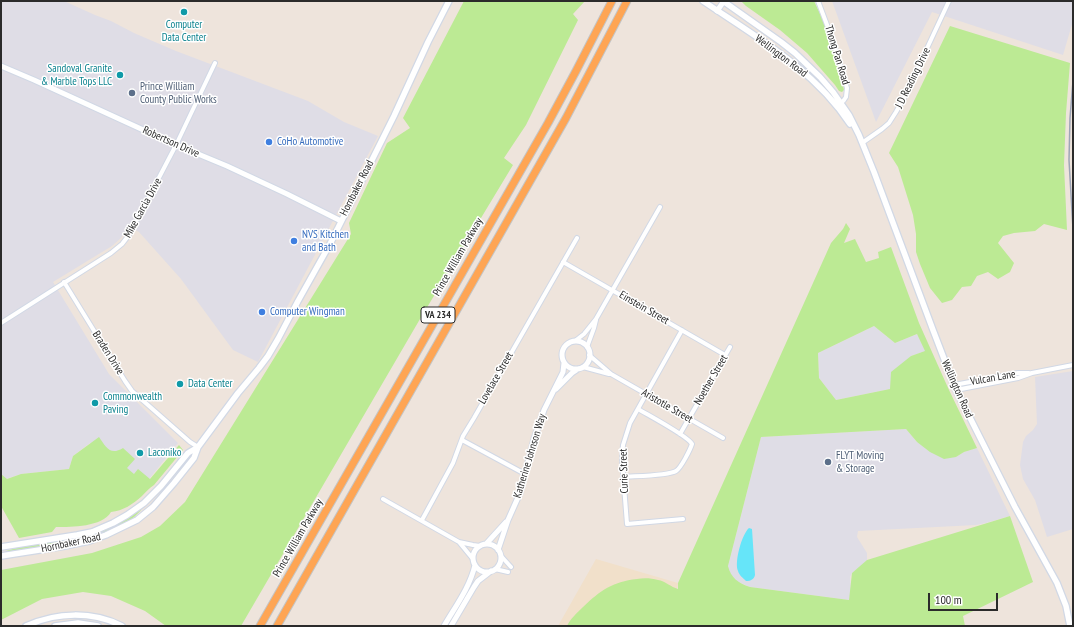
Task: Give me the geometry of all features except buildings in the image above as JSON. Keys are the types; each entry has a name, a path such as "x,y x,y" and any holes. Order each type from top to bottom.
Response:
{"highway":[{"name":"Prince William Parkway","path":"260,626 548,123 612,1"},
{"name":"VA 234","path":"277,626 566,118 627,1"}],"main road":[{"name":"Hornbaker Road","path":"1,556 65,546 89,541 106,535 137,520 153,507 174,483 194,458 198,447 268,356 278,339 330,244 449,1"},
{"name":"Wellington Road","path":"703,1 794,63 839,105"},
{"name":"Wellington Road","path":"723,1 781,42 820,77 862,143 955,388 1056,583 1066,606 1070,626"},
{"name":"Hornbaker Road","path":"1,547 92,532 113,523 144,503 161,486 188,453 198,447"},
{"path":"26,626 48,618 78,615 97,617 122,626"},
{"path":"65,616 66,624"},
{"path":"55,626 66,624 86,624 98,626"}],"street":[{"path":"717,11 723,1"},
{"name":"Thong Pan Road","path":"818,1 832,38 847,88 846,96 839,105"},
{"name":"J D Reading Drive","path":"862,143 882,129 896,112 911,86 949,1"},
{"name":"Mike Garcia Drive","path":"1,323 122,244 129,235 176,145 215,63"},
{"name":"Robertson Drive","path":"1,66 176,145 227,166 340,221"},
{"path":"596,319 587,347 589,360 582,368 570,368 564,363 562,357 564,348 584,334 596,319 660,207"},
{"name":"Lovelace Street","path":"422,520 453,463 462,440 474,418 577,238"},
{"name":"Einstein Street","path":"563,262 725,355"},
{"name":"Braden Drive","path":"64,282 132,390 190,442 198,447"},
{"name":"Curie Street","path":"682,330 630,423 623,445 622,460 627,524 683,519"},
{"path":"575,341 584,344 587,347"},
{"name":"Noether Street","path":"680,434 730,347"},
{"name":"Aristotle Street","path":"589,355 611,374 723,438"},
{"name":"Katherine Johnson Way","path":"498,550 508,520 520,493 539,424 544,410 563,372 564,363"},
{"name":"Vulcan Lane","path":"955,388 1018,373 1032,373 1073,365"},
{"name":"Aristotle Street","path":"582,368 611,374"},
{"name":"Katherine Johnson Way","path":"553,393 572,373 582,368"},
{"path":"623,477 674,472 677,470 692,444 691,441 680,434 638,410"},
{"path":"462,440 525,474"},
{"path":"383,499 459,542 480,546 486,544 493,545 498,550 500,556 498,566 478,581 451,626"},
{"name":"Katherine Johnson Way","path":"486,544 508,520"},
{"path":"444,626 469,583 473,575 475,565 473,559 459,542"},
{"path":"473,559 474,552 480,546"},
{"path":"500,556 510,567"},
{"path":"475,565 482,571 493,570 508,572"}],"shaded area":[{"path":"1,1 64,1 176,51 308,101 344,122 378,136 258,362 233,350 181,279 139,232 129,226 121,238 112,246 53,282 109,374 178,443 141,489 90,443 73,456 69,469 21,474 6,479 1,474"},
{"path":"832,1 1073,1 1073,21 1063,55 932,12 876,122"},
{"path":"874,326 895,343 917,334 926,351 911,356 890,389 836,400 819,378 818,353"},
{"path":"1073,371 1073,529 1047,537 1035,500 1023,479 1020,465 1023,442 1026,436 1037,424 1035,377"},
{"path":"906,429 917,442 956,457 964,452 977,448 1010,516 976,525 858,531 857,537 867,553 867,560 862,566 852,573 850,577 851,591 849,600 750,587 738,582 730,574 728,566 761,437"},
{"path":"596,559 678,583 674,613 669,626 558,626"}],"green space":[{"path":"464,1 585,1 573,14 578,20 526,125 504,158 513,165 420,319 241,626 166,626 145,611 111,596 83,592 42,599 1,620 1,570 92,553 141,537 160,526 185,502 351,234 349,223 387,143 410,128 403,118"},
{"path":"741,1 814,1 825,24 844,90 842,92 839,91 807,53 780,30"},
{"path":"950,26 1070,63 1064,165 1067,230 1044,224 1035,231 1014,233 1003,236 998,243 1014,263 1010,272 998,279 988,272 977,276 971,286 962,287 952,300 942,303 930,288 920,264 916,252 916,234 913,215 898,167 889,153"},
{"path":"846,223 850,229 844,243 855,239 866,262 879,258 878,252 891,247 919,323 977,448 964,452 956,457 944,459 930,452 917,442 906,429 761,437 728,566 731,574 739,582 750,587 849,600 852,573 867,560 1010,516 1033,582 963,616 965,626 567,626 574,616 601,591 621,582 647,578 661,581 678,589 678,583 831,243","holes":["874,326 895,343 917,334 925,351 911,356 891,372 890,389 836,400 819,378 818,353"]},
{"path":"99,437 106,447 112,451 123,448 135,459 127,468 134,474 138,469 150,479 179,445 183,450 154,485 128,507 111,512 101,521 94,523 78,526 56,527 52,532 19,538 1,506 1,474 7,479 21,474 69,469 73,456"},
{"path":"142,509 128,522 98,536 68,544 6,552 25,546 91,535 128,518"}],"water":[{"path":"749,528 752,529 755,575 752,580 746,581 739,572 737,561 741,542"}],"railway":[{"path":"1073,81 1069,160 1073,229"}],"place":[{"name":"Computer Data Center","path":"184,12"},
{"name":"Sandoval Granite & Marble Tops LLC","path":"120,75"},
{"name":"Prince William County Public Works","path":"132,93"},
{"name":"CoHo Automotive","path":"269,142"},
{"name":"NVS Kitchen and Bath","path":"294,241"},
{"name":"Computer Wingman","path":"262,312"},
{"name":"Data Center","path":"180,384"},
{"name":"Commonwealth Paving","path":"95,403"},
{"name":"Laconiko","path":"140,453"},
{"name":"FLYT Moving & Storage","path":"828,462"}]}
